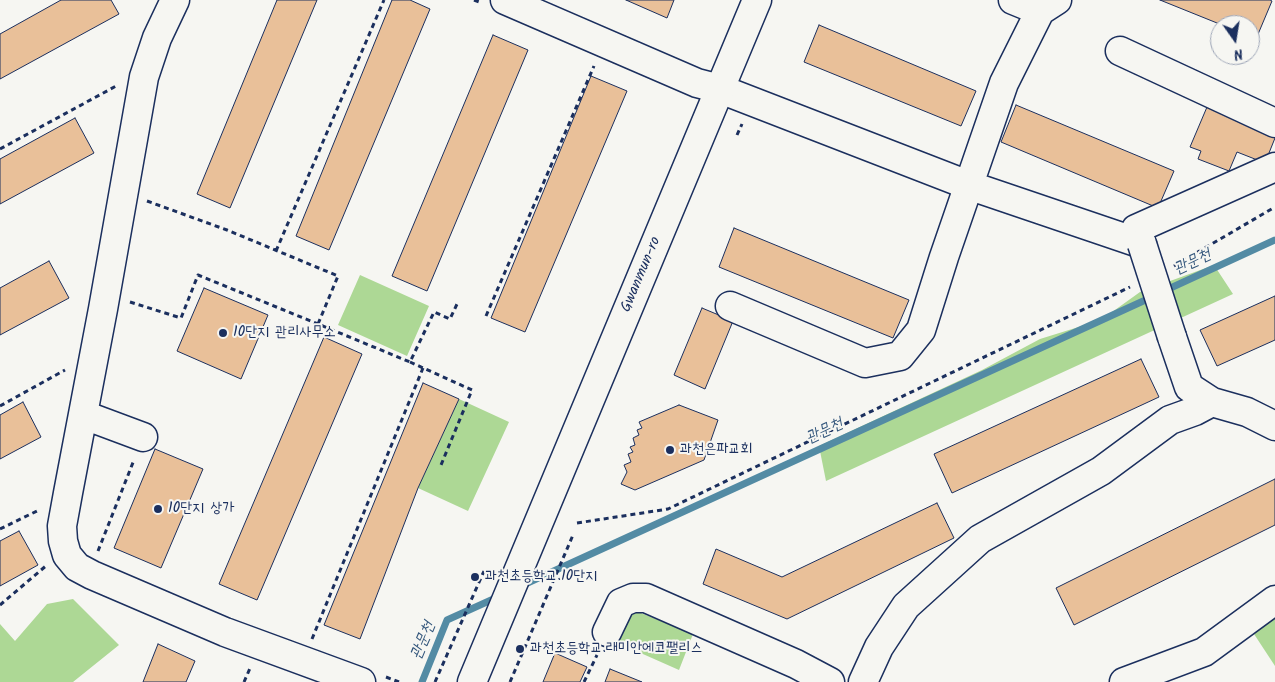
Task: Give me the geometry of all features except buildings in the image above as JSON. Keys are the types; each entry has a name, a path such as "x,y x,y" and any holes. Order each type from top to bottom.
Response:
{"street":[{"path":"175,0 157,38 144,77 84,415 62,526 63,541 67,555 77,567 225,632 355,680"},
{"path":"505,0 697,83 720,89 968,185 1142,244"},
{"name":"Gwanmun-ro","path":"472,682 757,0"},
{"path":"730,306 865,363 900,356 922,330 944,257 1004,83 1048,6 1014,0"},
{"path":"1120,52 1275,124"},
{"path":"1275,168 1136,229 1189,387 1212,402 1247,412 1275,426"},
{"path":"863,682 880,647 906,606 980,539 1101,471 1170,420 1195,411 1212,402"},
{"path":"84,415 140,445"},
{"path":"607,632 621,603 633,598 646,598 796,664 830,682"},
{"path":"1124,682 1204,652 1275,600"}],"path":[{"path":"276,251 384,0"},
{"path":"486,316 595,63"},
{"path":"0,149 122,82"},
{"path":"146,200 227,230 338,276 318,324"},
{"path":"1166,270 1275,207"},
{"path":"128,301 181,318 198,275 410,362 472,390 441,465"},
{"path":"578,524 668,509 1131,287"},
{"path":"410,362 434,312 450,319 457,304"},
{"path":"0,406 73,366"},
{"path":"312,640 423,368"},
{"path":"97,553 140,445"},
{"path":"0,530 45,507"},
{"path":"510,682 573,535"},
{"path":"0,605 48,564"},
{"path":"435,682 484,571"},
{"path":"584,682 607,632"}],"green space":[{"path":"1214,265 1233,294 826,481 819,446 982,370 1040,339 1101,320 1140,292"},
{"path":"360,275 429,306 407,356 338,325"},
{"path":"459,399 509,422 468,511 418,488"},
{"path":"73,599 119,645 73,682 0,682 0,624 15,641 47,604"},
{"path":"631,609 693,634 679,670 618,643"},
{"path":"1275,611 1275,666 1254,634"}],"waterway":[{"name":"관문천","path":"1164,291 1275,240"},
{"name":"관문천","path":"521,586 1152,297"},
{"name":"관문천","path":"422,682 447,620 500,596"}],"place":[{"name":"10단지 관리사무소","path":"223,333"},
{"name":"과천은파교회","path":"670,450"},
{"name":"10단지 상가","path":"158,509"},
{"name":"과천초등학교.10단지","path":"475,577"},
{"name":"과천초등학교.래미안에코팰리스","path":"520,649"}]}
